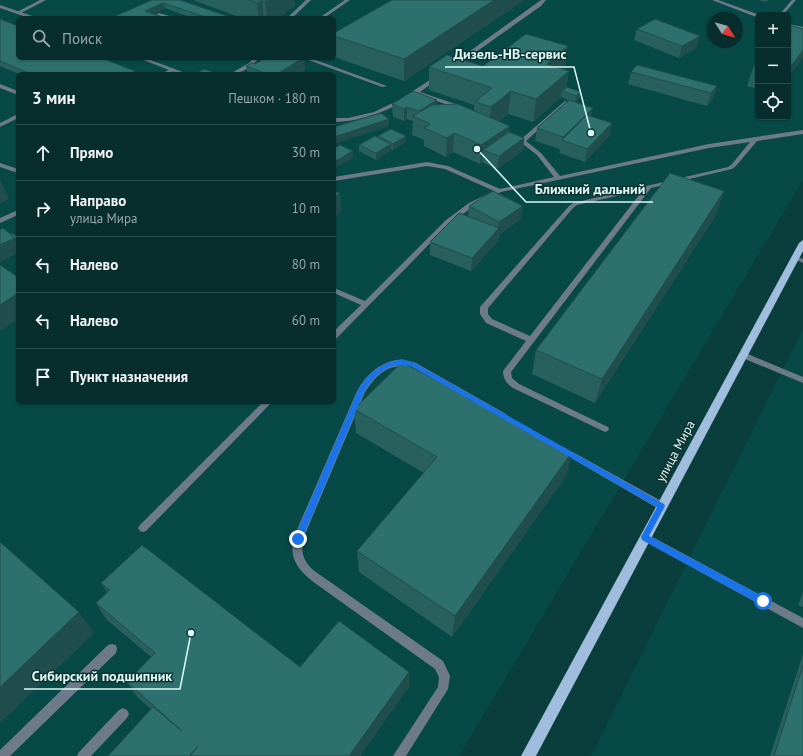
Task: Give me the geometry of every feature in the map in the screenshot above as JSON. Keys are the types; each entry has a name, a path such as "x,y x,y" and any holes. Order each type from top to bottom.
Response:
{"main road":[{"name":"улица Мира","path":"528,756 743,354 799,260 803,243"}],"street":[{"path":"18,12 44,0"},
{"path":"291,16 307,0"},
{"path":"324,16 348,0"},
{"path":"448,69 544,0"},
{"path":"714,0 755,15"},
{"path":"784,12 794,0"},
{"path":"1,7 28,16"},
{"path":"159,14 165,16"},
{"path":"791,26 803,28"},
{"path":"145,60 178,72"},
{"path":"237,72 258,60"},
{"path":"311,60 384,86"},
{"path":"168,72 172,70"},
{"path":"336,124 383,111 416,92 442,74"},
{"path":"0,86 16,93"},
{"path":"416,92 471,111"},
{"path":"558,178 539,154 519,140 565,103"},
{"path":"0,125 16,117"},
{"path":"336,120 346,121"},
{"path":"336,334 461,210 474,201 499,191 709,146 803,132"},
{"path":"532,340 489,321 484,314 484,307 573,205 730,168 756,138"},
{"path":"336,179 428,164 446,167 499,191"},
{"path":"0,165 16,170"},
{"path":"605,429 510,382 507,377 507,372 649,187"},
{"path":"0,222 16,213"},
{"path":"336,291 366,304"},
{"path":"743,354 803,380"},
{"path":"399,756 443,689 445,676 439,665 315,578 304,568 298,560 296,551 298,539 361,391 367,381 379,370 390,364 402,362 413,365 510,420"},
{"path":"143,528 266,404"},
{"path":"551,443 662,506"},
{"path":"645,537 803,623"},
{"path":"2,756 112,649"},
{"path":"83,756 123,714"}],"shaded area":[{"path":"0,0 803,0 803,180 459,756 0,756"},
{"path":"803,329 803,756 591,756"}],"building":[{"path":"152,0 180,0 227,16 202,16 163,3 145,11 159,16 116,16"},
{"path":"248,0 269,0 257,3"},
{"path":"392,0 494,0 404,59 336,37 336,32"},
{"path":"0,19 16,25 16,60 106,60 135,71 26,72 0,61"},
{"path":"655,19 700,36 682,46 637,29"},
{"path":"791,26 803,29 803,50 791,66"},
{"path":"526,34 568,46 547,64 569,71 536,99 511,91 491,107 475,102 492,88 429,67 447,55 483,66"},
{"path":"262,60 300,60 280,72 262,72 246,66 252,63 255,64"},
{"path":"637,65 717,86 711,93 631,72"},
{"path":"204,69 212,72 199,72"},
{"path":"567,87 581,92 576,96 562,91"},
{"path":"413,91 437,100 419,111 407,107 404,109 392,104"},
{"path":"569,100 593,108 563,137 537,128"},
{"path":"458,104 510,126 481,145 454,133 447,138 424,128 430,124 413,116 432,105"},
{"path":"381,113 389,119 336,136 336,126"},
{"path":"587,115 612,123 587,149 562,140"},
{"path":"391,129 406,136 393,144 378,136"},
{"path":"509,132 524,138 499,156 483,150"},
{"path":"375,136 391,144 376,153 359,145"},
{"path":"340,145 353,151 336,161 336,147"},
{"path":"670,173 724,191 602,379 536,350"},
{"path":"493,191 523,206 499,222 469,206"},
{"path":"459,213 499,228 472,258 430,242"},
{"path":"3,228 15,238 0,245 0,230"},
{"path":"12,233 16,236 16,240 15,238 10,234"},
{"path":"0,265 16,276 16,294 0,305"},
{"path":"402,362 572,452 455,616 357,551 437,457 354,409"},
{"path":"0,542 79,612 0,687"},
{"path":"142,545 300,667 339,621 409,672 349,756 190,756 198,746 189,756 108,756 153,707 182,731 127,682 155,653 96,603 110,590 101,583"},
{"path":"803,665 803,756 774,756"}],"place":[{"name":"Дизель-НВ-сервис","path":"591,133"},
{"name":"Ближний дальний","path":"477,149"},
{"name":"Сибирский подшипник","path":"191,633"}],"route":[{"path":"298,539 361,391 367,381 379,370 390,364 402,362 413,365 662,506 645,537 763,601"}]}
